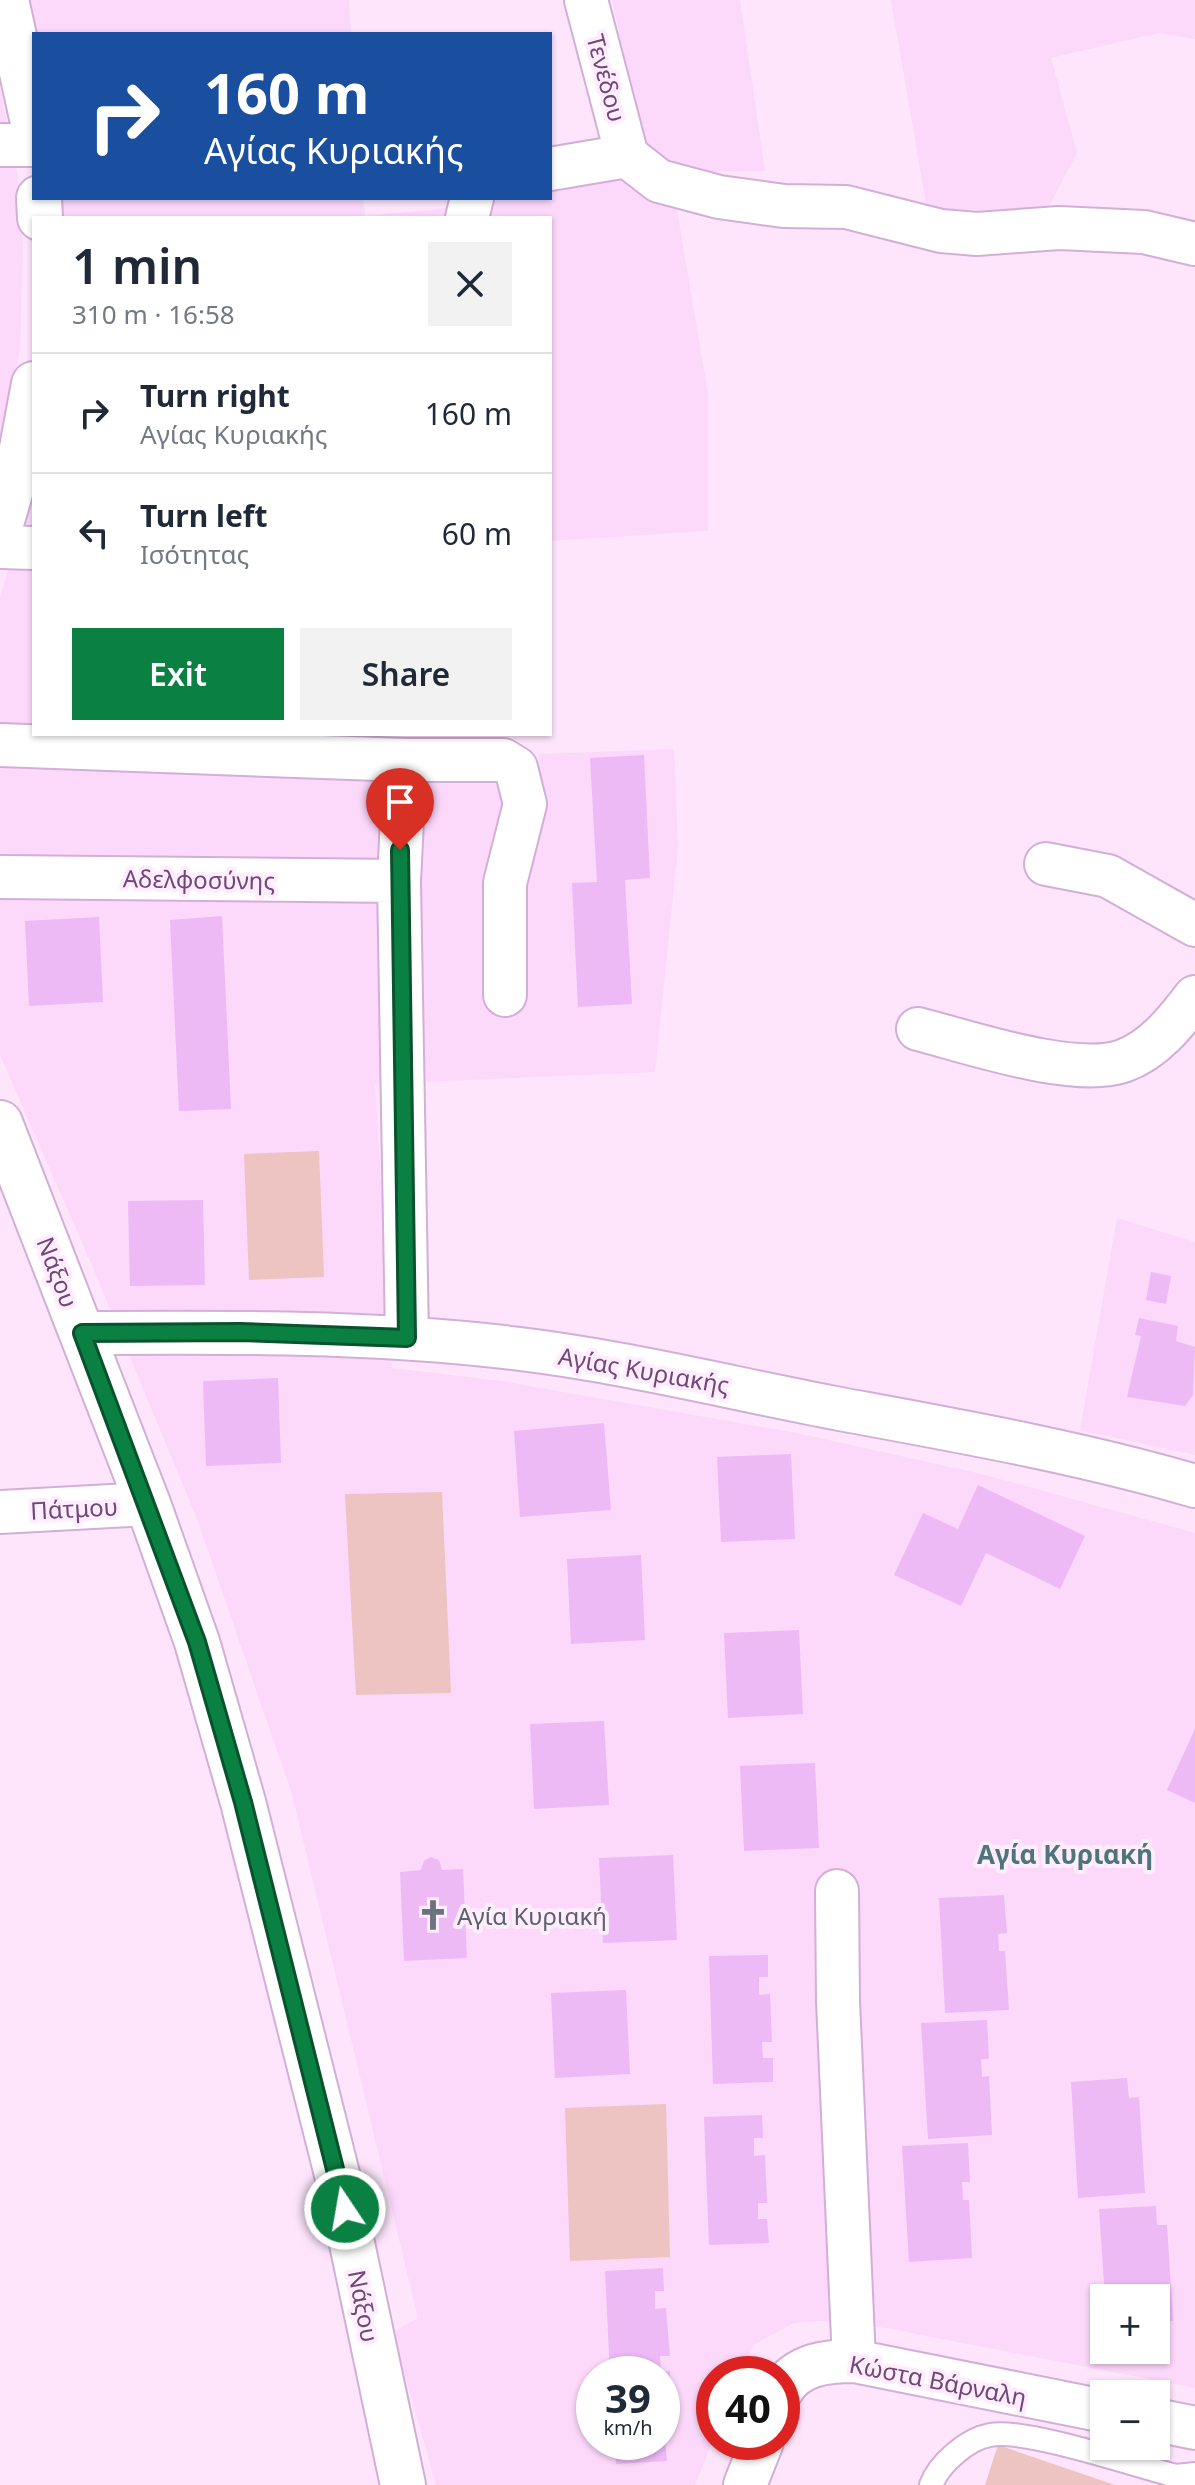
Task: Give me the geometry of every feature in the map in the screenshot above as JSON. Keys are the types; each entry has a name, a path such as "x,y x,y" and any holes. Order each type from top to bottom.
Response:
{"street":[{"path":"6,0 32,118"},
{"name":"Τενέδου","path":"586,0 627,156"},
{"path":"0,145 32,145"},
{"path":"552,169 627,156 659,181 719,197 784,206 846,207 941,231 977,234 1059,228 1144,232 1195,244"},
{"path":"4,500 32,392"},
{"path":"0,547 32,548"},
{"path":"0,745 405,760 503,760 516,768 525,804 505,883 505,995"},
{"path":"405,760 399,881 407,1338"},
{"path":"1046,864 1108,876 1195,925"},
{"name":"Αδελφοσύνης","path":"0,877 399,881"},
{"path":"918,1029 1069,1065 1105,1065 1121,1062 1153,1044 1195,997"},
{"name":"Νάξου","path":"0,1123 148,1504 197,1642 247,1817 339,2182 403,2485"},
{"name":"Αγίας Κυριακής","path":"82,1333 240,1332 407,1338 512,1348 654,1369 1072,1454 1195,1486"},
{"name":"Πάτμου","path":"0,1512 148,1504"},
{"path":"837,1891 838,2001 854,2361"},
{"name":"Κώστα Βάρναλη","path":"800,2373 820,2363 854,2361 1090,2408"},
{"path":"1170,2423 1195,2428"},
{"path":"745,2485 755,2460"}],"lane":[{"path":"931,2485 947,2462 972,2441 992,2434 1040,2440 1176,2476 1195,2474"}],"shaded area":[{"path":"18,0 349,0 351,32 33,32"},
{"path":"612,0 740,0 765,171 689,172 644,149"},
{"path":"891,0 1195,0 1195,39 1159,33 1051,58 1077,153 1047,210 927,209"},
{"path":"0,89 17,172 23,244 20,349 0,461"},
{"path":"626,177 676,204 708,394 708,531 552,541 552,216 365,216 440,209 474,200 552,200 552,183"},
{"path":"59,200 363,200 365,216 59,216"},
{"path":"32,493 32,736 375,736 369,776 538,770 539,754 674,749 678,848 655,1072 375,1084 392,1368 501,1381 797,1433 986,1475 1195,1533 1195,2388 1170,2383 1170,2380 1154,2380 886,2328 819,2321 794,2323 755,2344 749,2356 696,2356 696,2460 705,2460 695,2485 436,2485 393,2332 418,2318 292,1794 197,1519 91,1263 0,1055 0,597"},
{"path":"319,1151 324,1277 249,1280 244,1154"},
{"path":"1117,1218 1195,1242 1195,1455 1080,1430"},
{"path":"442,1492 451,1693 356,1695 345,1494"},
{"path":"666,2104 670,2257 570,2261 565,2108"},
{"path":"998,2445 1115,2485 985,2485"}],"building":[{"path":"644,755 650,878 625,880 632,1004 578,1007 572,883 597,882 590,758"},
{"path":"222,916 231,1109 179,1111 170,920"},
{"path":"99,917 103,1002 29,1006 25,921"},
{"path":"203,1200 205,1285 130,1286 128,1201"},
{"path":"1151,1272 1171,1276 1166,1304 1146,1300"},
{"path":"1139,1318 1178,1326 1176,1341 1195,1347 1193,1395 1185,1406 1127,1397 1141,1336 1135,1335"},
{"path":"278,1378 281,1463 206,1466 203,1381"},
{"path":"604,1423 611,1510 520,1517 514,1431"},
{"path":"791,1454 795,1539 721,1542 717,1457"},
{"path":"978,1485 1085,1536 1060,1589 986,1553 961,1606 894,1575 923,1513 958,1529"},
{"path":"641,1555 645,1640 571,1644 567,1559"},
{"path":"799,1630 803,1714 728,1718 724,1633"},
{"path":"604,1721 609,1805 534,1809 530,1724"},
{"path":"1195,1729 1195,1803 1167,1790"},
{"path":"815,1763 819,1848 744,1851 740,1766"},
{"path":"673,1855 677,1940 603,1943 599,1858"},
{"name":"Αγία Κυριακή","path":"431,1857 439,1860 442,1870 463,1869 467,1958 404,1961 400,1872 421,1870 424,1861"},
{"path":"1004,1895 1007,1933 998,1934 999,1951 1005,1951 1009,2010 945,2013 939,1898"},
{"path":"768,1955 768,1977 759,1977 759,1995 770,1994 772,2042 762,2042 763,2058 773,2058 773,2082 713,2084 709,1956"},
{"path":"626,1990 630,2074 555,2078 551,1993"},
{"path":"987,2020 989,2059 981,2059 982,2077 989,2076 992,2135 928,2139 921,2023"},
{"path":"1127,2078 1129,2098 1139,2097 1145,2193 1078,2198 1071,2082"},
{"path":"762,2115 763,2138 754,2138 754,2156 765,2155 767,2203 758,2203 758,2219 767,2219 769,2243 709,2245 704,2117"},
{"path":"968,2143 970,2182 962,2182 963,2200 969,2200 972,2258 909,2262 902,2146"},
{"path":"1156,2206 1157,2225 1167,2225 1173,2321 1170,2321 1170,2284 1104,2284 1099,2209"},
{"path":"663,2268 664,2291 655,2291 655,2309 666,2308 670,2356 609,2356 605,2271"},
{"path":"616,2460 667,2461 616,2464"}],"place":[{"name":"Αγία Κυριακή","path":"433,1915"}],"district":[{"name":"Αγία Κυριακή","path":"1065,1854"}],"route":[{"path":"345,2209 243,1802 197,1642 82,1333 240,1332 407,1338 400,850"}]}
